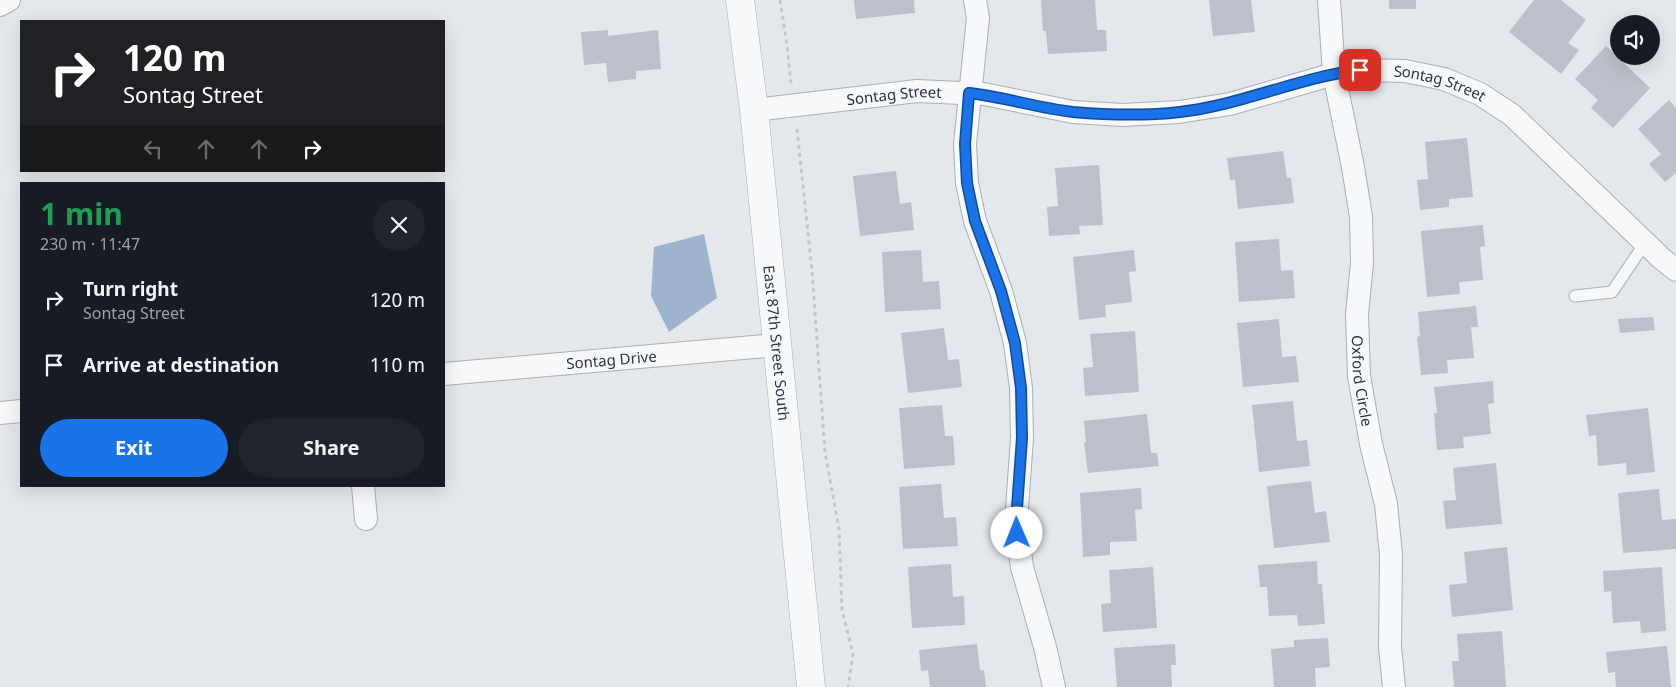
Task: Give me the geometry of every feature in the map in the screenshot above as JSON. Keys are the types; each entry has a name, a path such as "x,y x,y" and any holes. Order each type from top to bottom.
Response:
{"street":[{"path":"0,5 9,0"},
{"name":"East 87th Street South","path":"740,0 754,110 811,687"},
{"path":"975,0 978,18 965,144 967,183 975,221 1001,291 1015,343 1021,388 1022,438 1016,522 1022,567 1045,646 1054,687"},
{"name":"Oxford Circle","path":"1329,0 1334,74 1353,167 1361,218 1362,263 1356,314 1360,376 1371,444 1386,504 1391,555 1390,648 1394,687"},
{"name":"Sontag Street","path":"754,110 917,91 969,93 1073,112 1123,115 1180,112 1230,104 1334,74 1360,70 1405,71 1444,79 1480,94 1512,115 1645,243 1676,270"},
{"name":"Sontag Drive","path":"445,374 777,345"},
{"path":"0,413 20,411"},
{"path":"363,487 366,519"}],"lane":[{"path":"1575,296 1612,292 1645,243"}],"path":[{"path":"780,0 793,106 800,142 825,452 839,529 842,610 852,654 848,687"}],"water":[{"path":"704,234 717,298 669,332 651,296 654,247"}],"building":[{"path":"854,0 914,0 915,13 856,19"},
{"path":"1041,0 1095,0 1097,30 1106,30 1107,51 1048,54 1046,31 1043,31"},
{"path":"1209,0 1251,0 1255,32 1213,36"},
{"path":"1389,0 1416,0 1416,9 1389,9"},
{"path":"1534,0 1561,0 1586,20 1568,43 1579,50 1561,74 1509,32"},
{"path":"608,30 608,36 658,30 661,69 636,71 636,79 608,82 606,63 584,65 581,32"},
{"path":"1606,46 1610,50 1610,65 1626,65 1650,88 1613,128 1591,108 1598,100 1575,79"},
{"path":"1669,100 1676,108 1676,173 1665,182 1649,164 1661,154 1638,129"},
{"path":"1467,138 1473,197 1449,199 1449,207 1420,210 1417,180 1428,179 1425,142"},
{"path":"1283,151 1287,178 1291,178 1294,203 1238,209 1235,180 1230,180 1227,158"},
{"path":"1099,165 1103,225 1079,226 1080,234 1049,236 1047,207 1058,206 1055,168"},
{"path":"896,171 900,204 911,202 914,230 860,236 853,176"},
{"path":"1483,225 1485,246 1480,247 1483,280 1459,282 1460,294 1427,297 1421,231"},
{"path":"1279,239 1281,271 1293,270 1295,298 1239,302 1235,242"},
{"path":"921,250 923,282 939,281 941,309 885,312 882,252"},
{"path":"1134,250 1136,271 1129,272 1132,302 1105,305 1106,317 1079,320 1073,257"},
{"path":"1476,306 1478,327 1471,327 1474,358 1447,360 1448,373 1421,375 1417,337 1420,336 1418,312"},
{"path":"1653,317 1655,330 1620,333 1618,319"},
{"path":"1279,319 1282,357 1296,356 1299,382 1243,387 1237,323"},
{"path":"944,328 948,360 959,359 962,387 908,393 901,333"},
{"path":"1135,331 1139,392 1085,396 1083,368 1093,367 1090,334"},
{"path":"1493,381 1494,403 1488,404 1491,434 1463,437 1464,448 1437,450 1434,413 1437,413 1434,387"},
{"path":"1293,401 1297,441 1307,440 1310,466 1259,472 1252,405"},
{"path":"942,405 945,436 953,436 955,465 904,469 899,408"},
{"path":"1648,408 1655,472 1627,475 1626,463 1598,466 1596,435 1589,436 1586,415"},
{"path":"1147,414 1151,453 1157,453 1159,466 1088,473 1084,442 1086,442 1084,421"},
{"path":"1496,463 1502,524 1446,529 1443,501 1456,500 1453,468"},
{"path":"1311,481 1315,513 1326,511 1330,542 1274,548 1267,486"},
{"path":"941,484 944,518 956,517 958,546 903,549 899,487"},
{"path":"1141,488 1142,509 1135,510 1137,541 1110,542 1110,555 1083,557 1080,493"},
{"path":"1659,489 1662,520 1676,519 1676,549 1623,553 1618,493"},
{"path":"1507,547 1513,610 1452,617 1449,585 1467,583 1464,552"},
{"path":"1317,561 1318,584 1322,584 1325,624 1298,626 1297,615 1269,616 1267,587 1260,587 1258,565"},
{"path":"951,564 953,597 964,596 965,625 912,628 908,567"},
{"path":"1153,567 1157,628 1103,632 1101,604 1111,603 1109,570"},
{"path":"1662,567 1666,631 1641,633 1640,621 1613,623 1611,591 1604,592 1603,571"},
{"path":"1502,631 1506,687 1454,687 1452,661 1459,661 1457,634"},
{"path":"1328,638 1330,667 1315,668 1316,687 1274,687 1271,649 1294,647 1294,640"},
{"path":"977,644 980,670 984,670 986,687 930,687 928,670 921,671 919,650"},
{"path":"1175,644 1176,665 1171,665 1172,687 1117,687 1114,648"},
{"path":"1667,646 1671,687 1616,687 1615,672 1608,673 1606,652"}],"route":[{"path":"1017,533 1016,522 1022,438 1021,388 1015,343 1001,291 975,221 967,183 965,144 969,93 984,94 1073,112 1123,115 1180,112 1230,104 1334,74 1360,70"}]}
